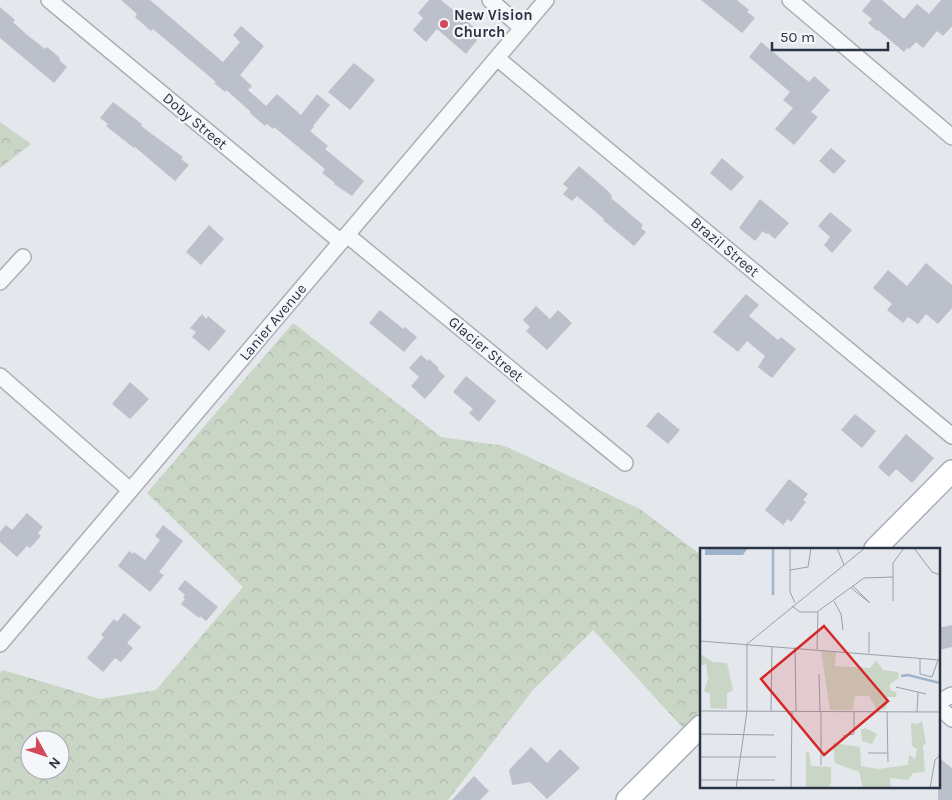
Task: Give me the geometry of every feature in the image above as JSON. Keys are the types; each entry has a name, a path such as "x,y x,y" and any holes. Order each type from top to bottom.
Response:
{"main road":[{"path":"876,548 952,471"},
{"path":"627,800 700,727"}],"street":[{"name":"Doby Street","path":"49,0 344,238"},
{"path":"490,0 522,28"},
{"name":"Lanier Avenue","path":"0,644 546,0"},
{"path":"790,0 952,137"},
{"name":"Brazil Street","path":"497,58 952,436"},
{"name":"Glacier Street","path":"344,238 624,463"},
{"path":"0,282 23,257"},
{"path":"0,376 130,490"},
{"path":"940,701 952,695"},
{"path":"940,708 952,719"}],"green space":[{"path":"0,122 31,144 0,168"},
{"path":"293,323 441,437 505,446 640,509 700,554 700,711 683,728 593,630 533,690 448,800 0,800 0,673 3,670 100,699 156,690 243,587 147,493"}],"building":[{"path":"121,0 150,0 223,62 240,42 233,35 241,26 264,46 240,75 252,86 248,90 266,106 277,94 301,115 317,94 330,105 310,131 328,146 325,149 364,181 352,196 334,184 322,173 325,169 274,127 273,129 267,124 265,126 226,90 225,92 214,83 216,82 153,29 151,31 135,17 137,14"},
{"name":"New Vision Church","path":"429,0 441,0 482,34 466,54 437,29 426,42 413,30 423,18 418,13"},
{"path":"701,0 737,0 755,18 742,33"},
{"path":"871,0 882,0 904,19 917,4 929,14 941,0 952,0 952,26 943,36 937,31 923,48 916,42 904,52 868,23 872,19 862,11"},
{"path":"0,7 15,20 13,22 26,34 45,49 47,47 67,67 54,83 0,38"},
{"path":"761,42 809,82 814,76 830,90 811,112 818,117 794,145 775,129 793,108 783,100 790,92 749,57"},
{"path":"354,63 375,80 350,110 328,92"},
{"path":"113,102 142,124 141,126 183,157 181,159 189,165 175,181 135,147 106,126 108,124 100,118"},
{"path":"831,148 846,161 834,174 819,161"},
{"path":"722,158 744,177 731,191 710,173"},
{"path":"579,166 608,191 612,196 611,198 643,225 641,228 646,232 634,246 577,196 572,201 563,194 568,188 563,184"},
{"path":"760,199 789,223 775,239 763,231 755,241 739,228"},
{"path":"830,212 852,230 832,253 824,245 830,237 818,226"},
{"path":"209,225 224,239 201,265 186,252"},
{"path":"926,263 952,285 952,308 938,324 926,314 918,324 908,317 903,323 887,310 892,304 873,288 888,270 907,286"},
{"path":"746,294 759,305 749,316 778,340 781,337 796,349 772,378 758,367 765,356 747,341 738,352 713,332"},
{"path":"536,306 550,319 558,310 572,323 547,350 526,331 530,327 523,320"},
{"path":"380,310 403,329 405,327 417,337 404,352 369,323"},
{"path":"202,314 206,319 208,316 226,331 209,351 192,337 196,332 190,328"},
{"path":"421,355 428,361 429,359 445,376 425,399 411,386 419,377 409,368"},
{"path":"466,376 496,401 479,422 469,413 473,409 453,392"},
{"path":"130,382 149,399 130,419 112,404"},
{"path":"658,412 680,430 668,444 646,426"},
{"path":"855,414 876,431 862,448 841,430"},
{"path":"906,434 934,458 912,483 896,469 889,477 878,467"},
{"path":"789,479 808,494 803,500 806,502 791,522 788,519 783,525 765,510"},
{"path":"27,513 43,527 38,533 41,536 30,548 27,546 17,557 0,542 0,532 6,525 12,530"},
{"path":"163,525 183,541 159,572 164,575 150,592 118,566 129,551 133,554 134,552 145,560 160,540 155,536"},
{"path":"185,580 218,607 206,621 181,604 185,599 183,597 185,595 178,589"},
{"path":"124,613 141,627 127,643 133,648 121,662 115,658 103,672 87,658 104,637 101,635 114,619 117,622"},
{"path":"952,625 952,647 940,650 940,628"},
{"path":"531,747 547,763 560,749 580,768 547,799 530,782 512,784 509,770"},
{"path":"940,759 952,768 952,800 938,800"},
{"path":"474,776 489,791 480,800 452,800"}],"place":[{"name":"New Vision Church","path":"444,24"}]}
